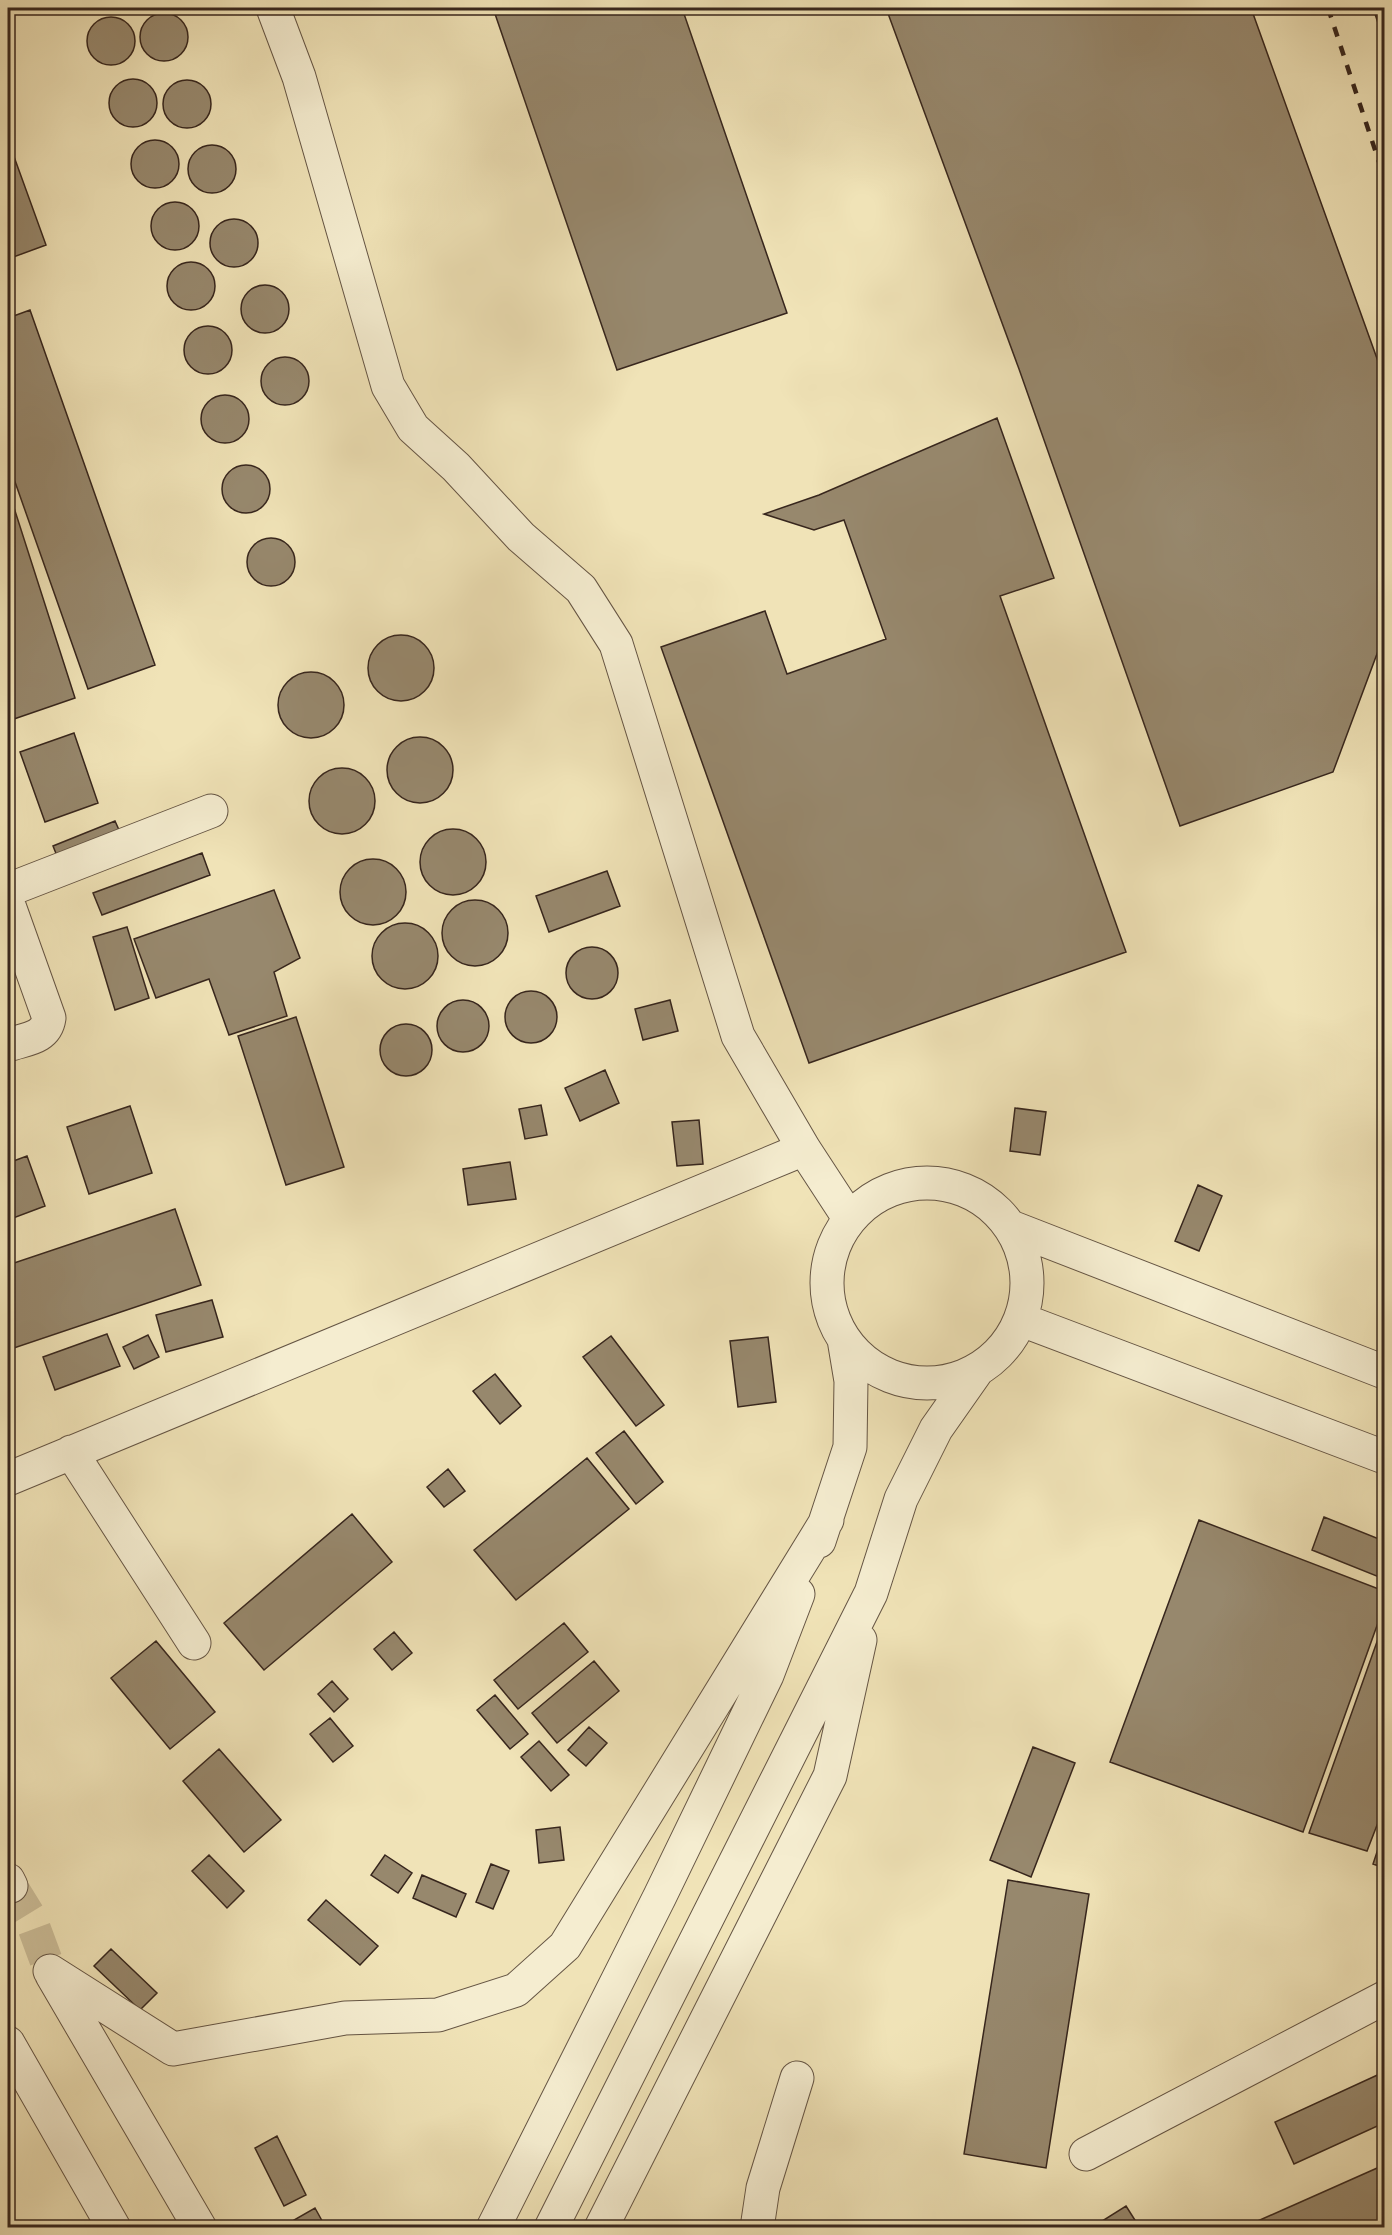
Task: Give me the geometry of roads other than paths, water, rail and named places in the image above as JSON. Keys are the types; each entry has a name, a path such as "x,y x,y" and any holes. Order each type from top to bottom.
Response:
{"street":[{"path":"273,8 299,77 388,386 413,428 456,467 521,537 581,589 616,644 738,1036 804,1149 849,1218"},
{"path":"8,890 211,811"},
{"path":"8,903 49,1018 48,1026 41,1035 8,1044"},
{"path":"8,1479 804,1149"},
{"path":"493,2228 660,1896 767,1675 827,1520 850,1447 851,1381 844,1339 829,1307 826,1276 833,1245 849,1218 872,1198 901,1185 932,1182 963,1188 990,1204 1011,1227 1024,1256 1028,1288 1022,1320 1003,1350 976,1372 936,1429 901,1499 871,1593 830,1776 601,2228"},
{"path":"1011,1227 1384,1372"},
{"path":"1022,1320 1384,1457"},
{"path":"844,1339 864,1361 889,1377 919,1384 949,1382 976,1372"},
{"path":"71,1452 194,1643"},
{"path":"200,2228 50,1971 173,2049 345,2018 438,2015 516,1990 565,1946 827,1520"},
{"path":"551,2228 871,1593"},
{"path":"1086,2154 1384,1998"},
{"path":"8,2043 114,2228"},
{"path":"757,2228 763,2188 797,2078"}],"tunnel":[{"path":"11,1886 30,1917 50,1971"}],"railway":[{"path":"1328,8 1384,177"}]}
